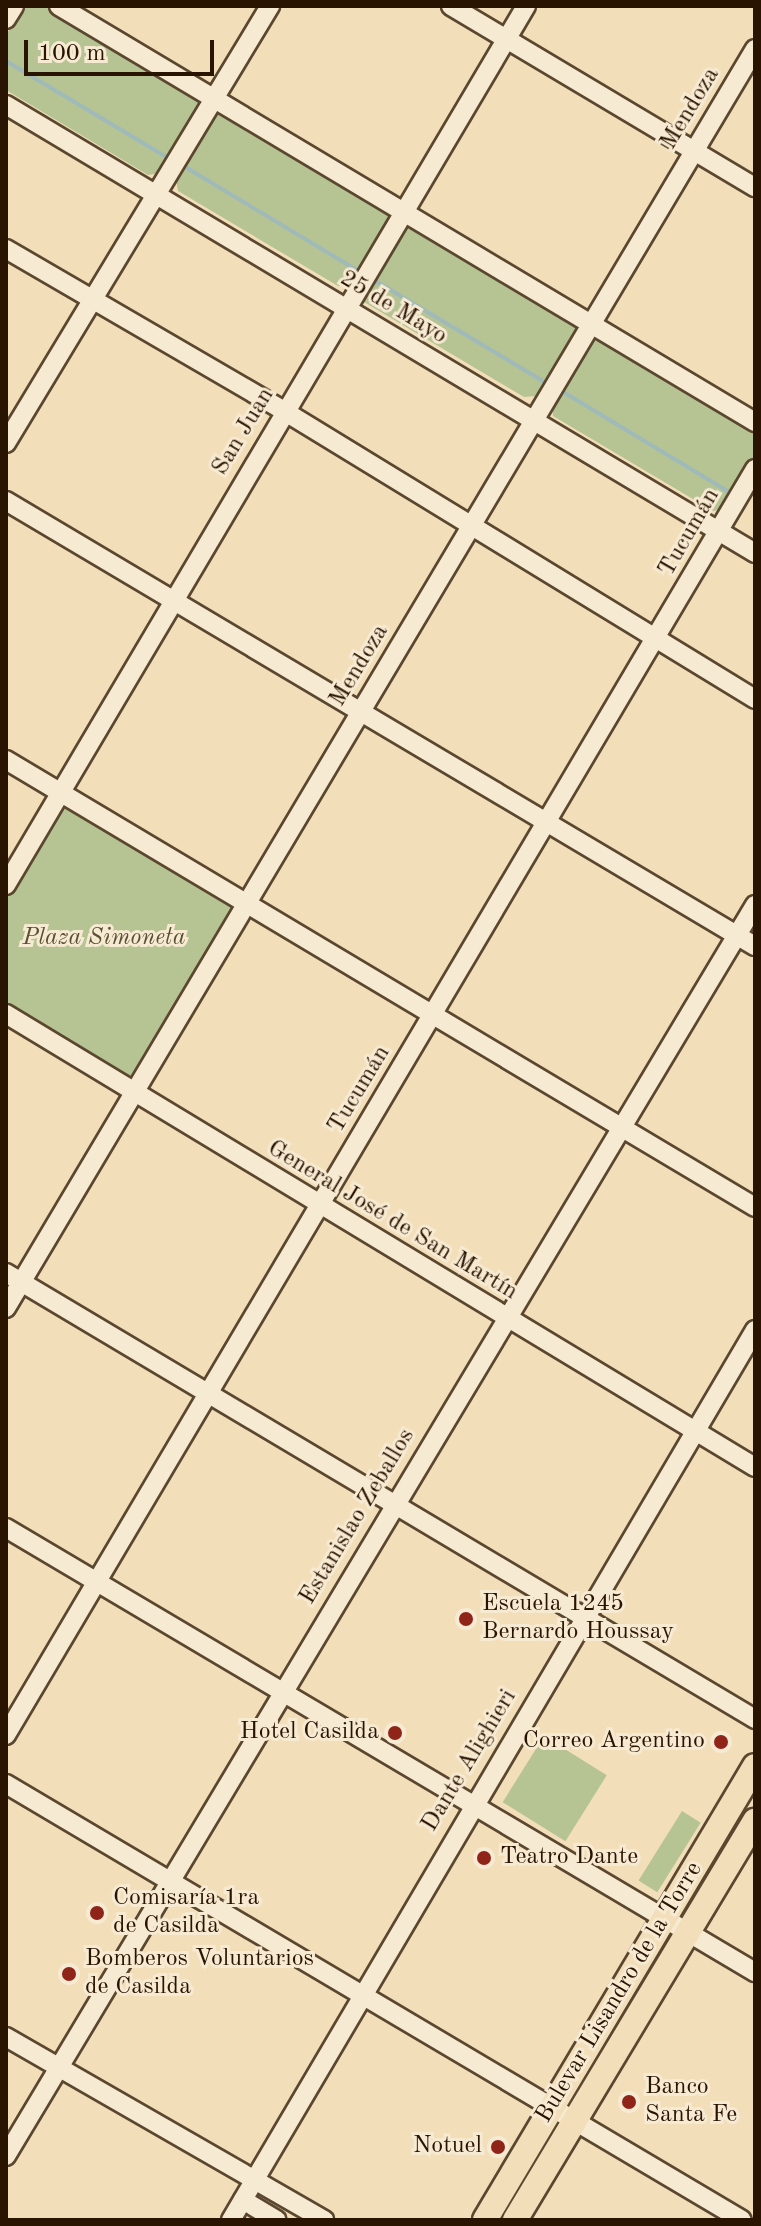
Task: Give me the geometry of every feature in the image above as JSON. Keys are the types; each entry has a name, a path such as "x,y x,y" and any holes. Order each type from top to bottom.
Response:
{"main road":[{"name":"Bulevar Lisandro de la Torre","path":"485,2220 755,1766"},
{"name":"Bulevar Lisandro de la Torre","path":"515,2220 755,1821"}],"street":[{"path":"6,19 14,6"},
{"path":"59,6 755,422"},
{"path":"6,443 96,299 270,6"},
{"path":"451,6 755,187"},
{"name":"San Juan","path":"6,885 526,6"},
{"name":"Mendoza","path":"6,1308 14,1278 136,1094 588,323 755,49"},
{"name":"25 de Mayo","path":"6,105 755,553"},
{"path":"6,249 284,411 755,699"},
{"name":"Tucumán","path":"6,1735 755,469"},
{"path":"6,501 546,826 755,946"},
{"path":"6,760 755,1207"},
{"name":"Estanislao Zeballos","path":"6,2156 504,1318 755,905"},
{"name":"General José de San Martín","path":"6,1014 504,1318 755,1467"},
{"path":"14,1278 755,1719"},
{"name":"Dante Alighieri","path":"231,2220 360,1994 755,1330"},
{"path":"6,1528 755,1972"},
{"path":"6,1784 742,2220"},
{"path":"6,2037 324,2220"},
{"path":"243,2200 264,2217 273,2189"}],"green space":[{"path":"24,6 50,6 200,98 202,109 161,173 148,175 6,90 6,35"},
{"path":"225,111 389,210 391,220 351,285 338,286 178,191 176,180 212,116"},
{"path":"410,222 575,321 577,331 536,396 524,397 364,302 362,290 398,226"},
{"path":"600,336 755,429 755,463 726,509 713,511 553,416 552,404 588,340"},
{"name":"Plaza Simoneta","path":"71,806 230,900 234,911 139,1073 121,1078 6,1007 6,897 59,811"},
{"path":"544,1736 607,1775 565,1841 503,1802"},
{"path":"682,1811 701,1823 657,1892 639,1881"}],"waterway":[{"path":"6,61 165,156"},
{"path":"187,168 355,269"},
{"path":"374,280 543,381"},
{"path":"565,393 729,492"}],"place":[{"name":"Escuela 1245 Bernardo Houssay","path":"466,1619"},
{"name":"Hotel Casilda","path":"395,1733"},
{"name":"Correo Argentino","path":"721,1742"},
{"name":"Teatro Dante","path":"484,1858"},
{"name":"Comisaría 1ra de Casilda","path":"97,1913"},
{"name":"Bomberos Voluntarios de Casilda","path":"69,1974"},
{"name":"Banco Santa Fe","path":"629,2102"},
{"name":"Notuel","path":"498,2147"}]}
